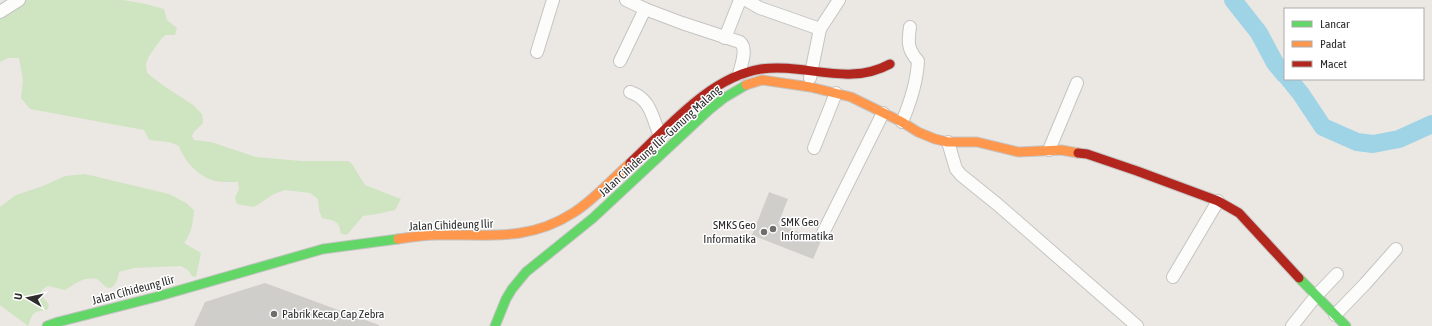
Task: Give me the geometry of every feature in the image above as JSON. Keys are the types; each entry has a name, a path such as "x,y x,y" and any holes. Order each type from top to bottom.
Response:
{"main road":[{"path":"811,78 870,74 883,69 890,64"},
{"name":"Jalan Cihideung Ilir","path":"47,326 156,297 324,249 346,245 437,235 479,236 534,231 552,225 588,203 706,93 717,85 739,74 775,68 811,78"},
{"name":"Jalan Cihideung Ilir–Gunung Malang","path":"495,326 506,299 526,272 593,218 709,110 734,91 743,86 762,80 811,78 836,93 851,97 949,147 977,142 1018,152 1070,150 1087,154 1137,171 1218,201 1230,207 1243,217 1316,296 1346,326"}],"street":[{"path":"0,12 19,0"},
{"path":"537,52 553,0"},
{"path":"626,0 645,9 724,38 740,42 743,45 744,50 739,74"},
{"path":"724,38 740,0"},
{"path":"746,0 760,8 820,29"},
{"path":"811,78 820,29 839,0"},
{"path":"620,61 645,9"},
{"path":"902,122 909,106 915,85 918,66 918,61 912,54 909,44 910,27"},
{"path":"1049,150 1077,83"},
{"path":"630,92 638,95 644,100 650,109 660,136"},
{"path":"814,148 836,93"},
{"path":"823,233 883,113"},
{"path":"949,147 956,169 1137,326"},
{"path":"1173,277 1218,201"},
{"path":"552,225 564,241"},
{"path":"1335,315 1396,249"},
{"path":"1292,326 1316,296 1337,274"}],"green space":[{"path":"26,0 123,0 164,9 167,20 177,28 175,35 166,35 162,38 149,56 146,64 147,73 193,105 202,114 203,123 193,134 192,136 194,140 211,142 256,157 301,161 348,161 352,164 365,185 401,199 395,210 363,216 347,235 341,234 339,226 336,222 322,218 319,210 318,199 310,193 285,190 274,194 254,207 237,204 235,198 239,189 238,182 216,181 199,173 191,166 179,146 169,142 149,140 144,130 30,109 21,98 23,80 19,58 8,58 0,62 0,18 16,9"},
{"path":"85,174 169,194 186,203 194,210 193,223 184,243 201,253 196,277 192,276 188,270 181,266 134,268 119,272 117,281 111,288 108,288 97,279 80,281 65,290 48,286 40,293 49,306 47,310 33,314 28,326 0,305 0,207 16,195 43,186 65,176"}],"building":[{"name":"SMK Geo Informatika","path":"769,192 788,199 778,224 821,241 813,259 752,235"},
{"name":"Pabrik Kecap Cap Zebra","path":"265,283 379,326 194,326 205,302"}],"waterway":[{"path":"1233,0 1259,33 1275,63 1284,74"},
{"path":"1290,80 1323,127 1357,142 1373,144 1399,139 1432,124"}],"traffic: fast":[{"path":"495,326 506,299 526,272 593,218 709,110 724,98 746,85"},
{"path":"47,326 156,297 323,249 398,239"},
{"path":"1299,278 1346,326"}],"traffic: slow":[{"path":"746,85 762,80 810,87 851,97 902,122 918,132 935,139 948,142 977,142 1018,152 1061,150 1078,153"},
{"path":"398,239 432,235 507,234 540,229 581,208 630,163"}],"traffic: jam":[{"path":"630,163 674,120 706,93 724,82 742,74 761,69 778,68 827,73 858,74 874,71 890,64"},
{"path":"1078,153 1087,154 1137,171 1218,201 1239,213 1299,278"}],"place":[{"name":"SMK Geo Informatika","path":"773,229"},
{"name":"SMKS Geo Informatika","path":"764,232"},
{"name":"Pabrik Kecap Cap Zebra","path":"274,314"}]}
